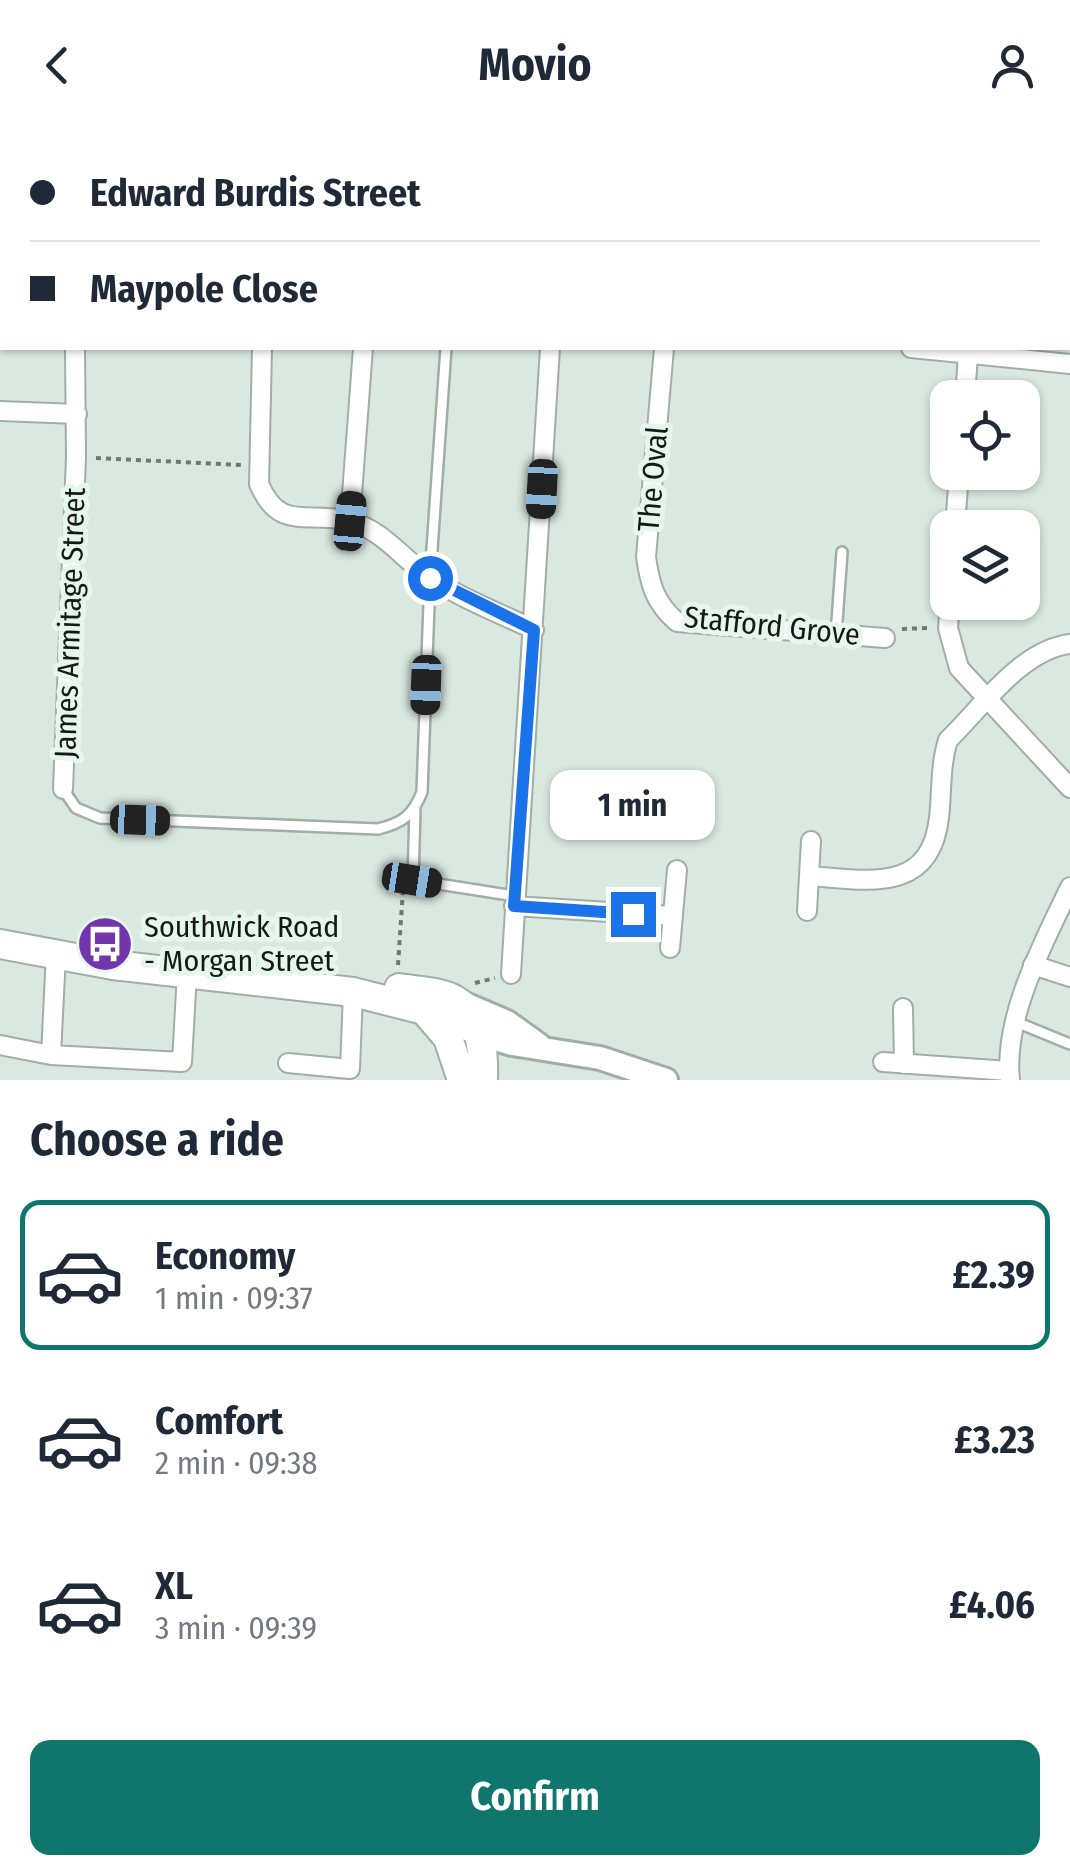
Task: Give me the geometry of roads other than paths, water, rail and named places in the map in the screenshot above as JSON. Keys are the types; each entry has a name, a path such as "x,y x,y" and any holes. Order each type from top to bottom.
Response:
{"main road":[{"path":"0,944 187,973 353,992 424,1010 448,1038 462,1080"},
{"path":"353,992 396,988 455,1000 478,1034 484,1054 483,1080"}],"street":[{"name":"James Armitage Street","path":"62,789 76,457 75,350"},
{"path":"262,350 258,466 266,502 279,514 350,521 384,537 430,578 534,630"},
{"path":"350,521 363,350"},
{"path":"511,974 550,350"},
{"name":"The Oval","path":"662,608 650,587 646,558 664,350"},
{"path":"947,350 1010,353 1070,364"},
{"path":"966,380 968,354"},
{"path":"0,411 77,414"},
{"name":"Stafford Grove","path":"662,608 677,622 884,638"},
{"path":"949,620 959,668 1070,788"},
{"path":"809,876 890,880 911,872 930,853 938,822 943,756 948,740 1030,659 1058,645 1070,644"},
{"path":"807,910 811,841"},
{"path":"670,948 677,870"},
{"path":"883,1062 1009,1076 1016,1022 1033,965 1068,896"},
{"path":"515,901 672,916"},
{"path":"51,1056 56,954"},
{"path":"1033,965 1070,978"},
{"path":"0,1045 51,1056 182,1062 187,973"},
{"path":"288,1064 350,1069 353,992"},
{"path":"455,1000 507,1022 544,1049"},
{"path":"903,1008 904,1064"},
{"path":"424,1010 512,1044 600,1058 666,1080"}],"lane":[{"path":"446,350 430,578 422,792 415,810 412,880 515,901"},
{"path":"836,635 842,552"},
{"path":"62,789 76,808 100,818 378,829 399,824 415,810"},
{"path":"1016,1022 1070,1044"}],"place":[{"name":"Southwick Road - Morgan Street","path":"105,944"}]}
